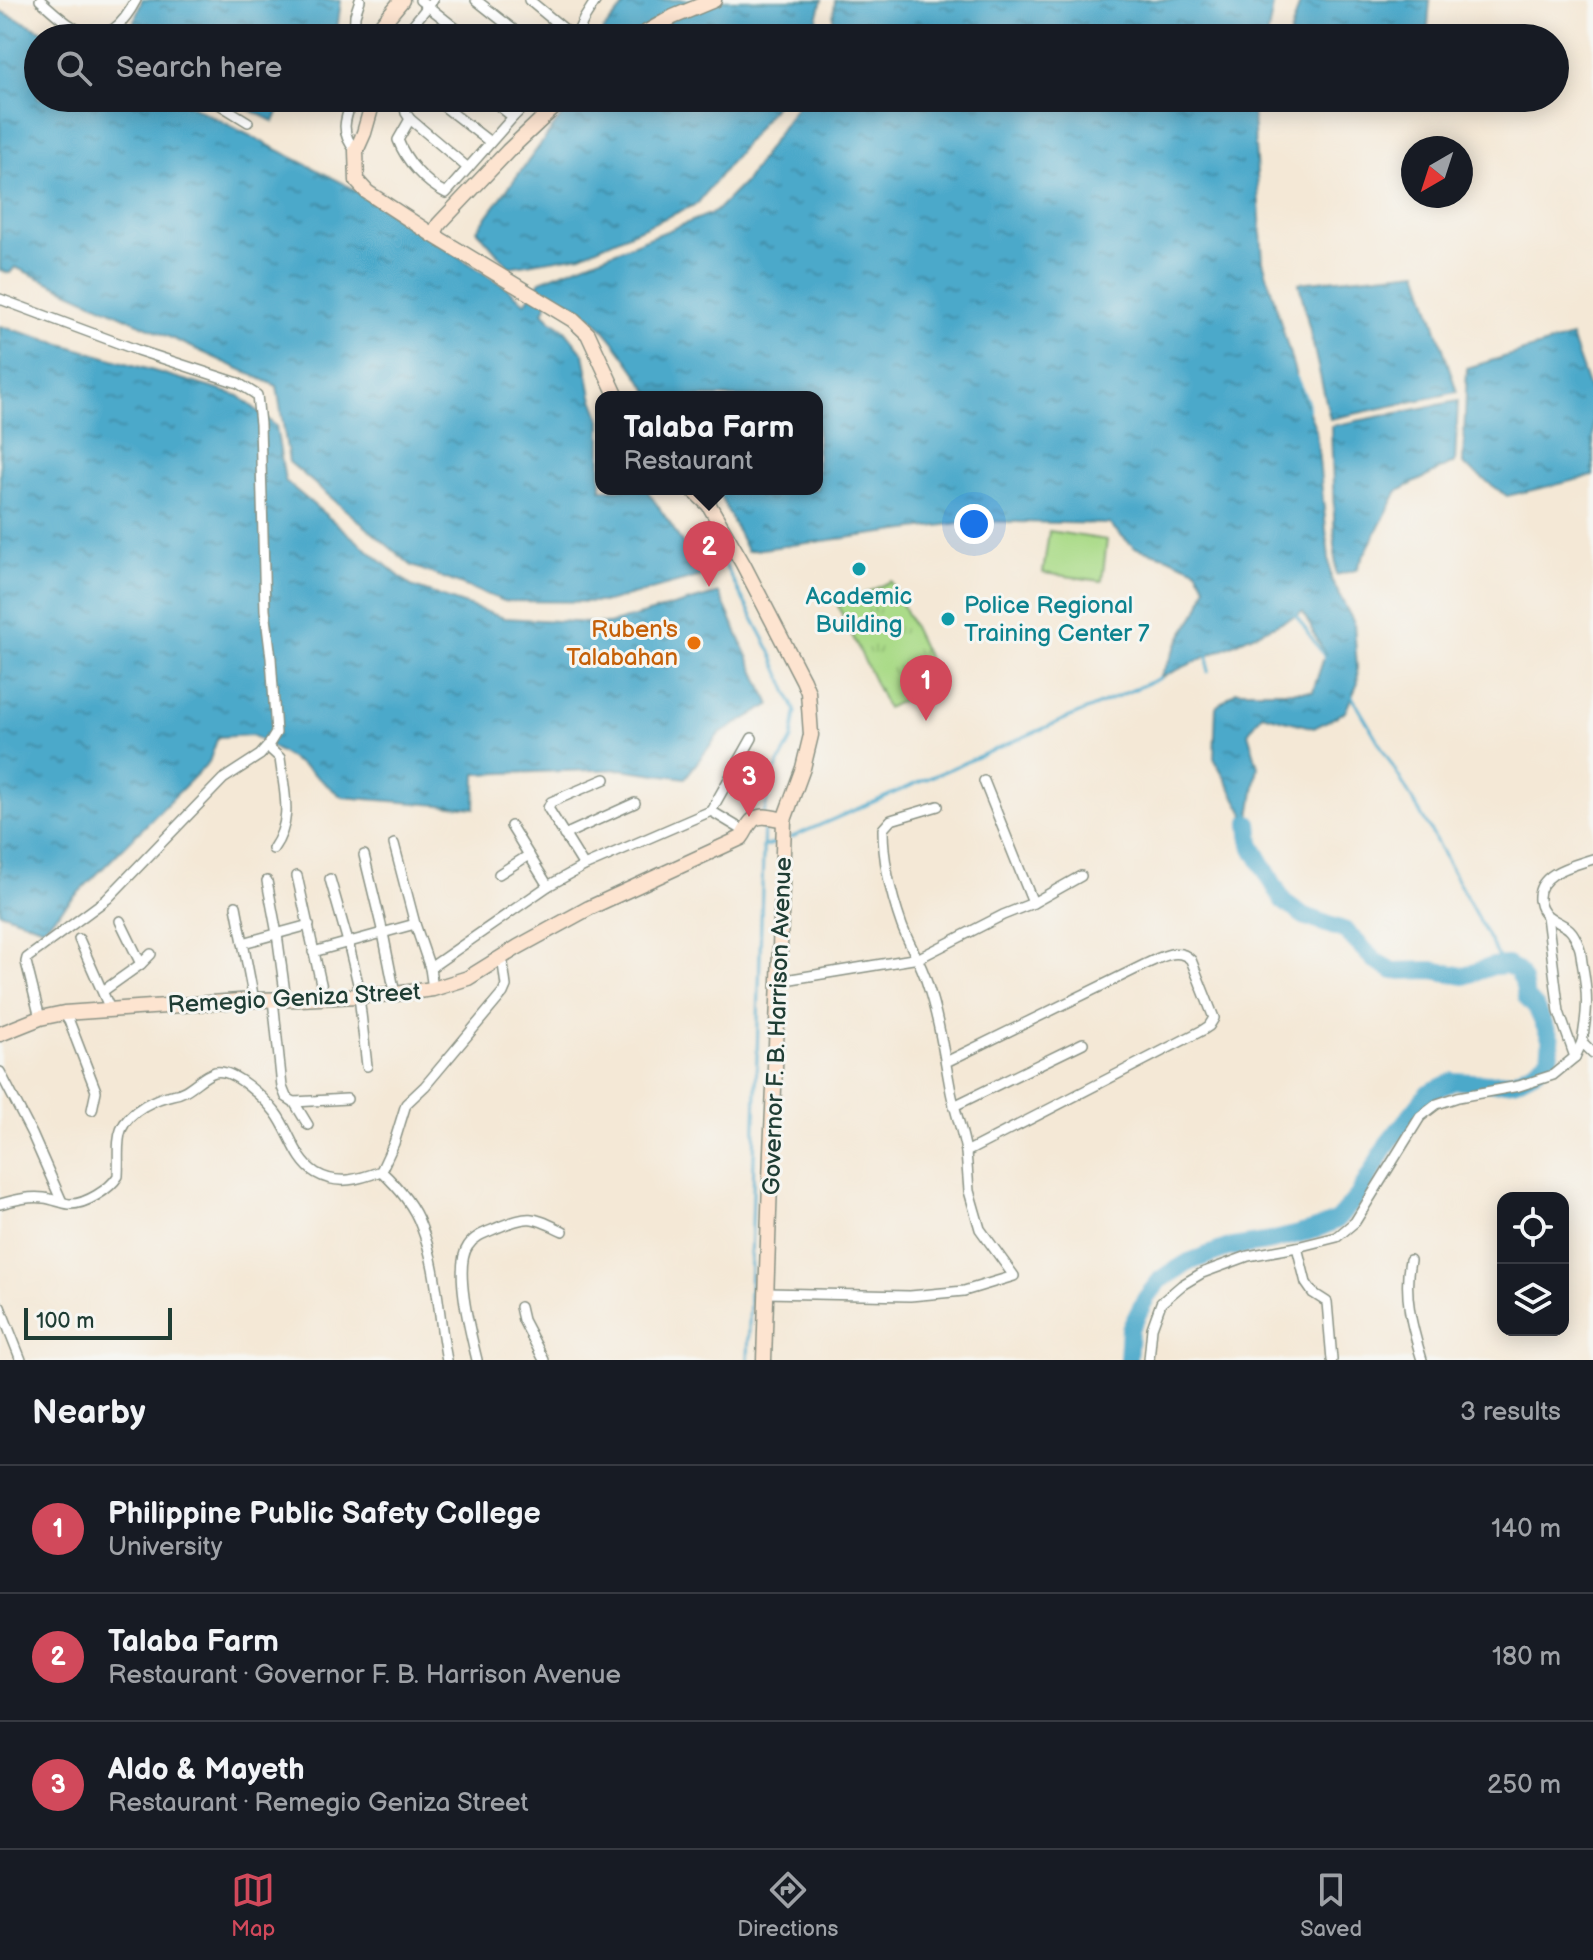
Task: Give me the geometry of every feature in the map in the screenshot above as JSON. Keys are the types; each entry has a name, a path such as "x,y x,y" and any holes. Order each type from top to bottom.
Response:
{"street":[{"path":"40,0 69,24"},
{"path":"119,24 136,0"},
{"path":"355,24 360,0"},
{"path":"382,24 402,0"},
{"path":"476,0 506,24"},
{"path":"529,0 558,24"},
{"path":"661,24 714,0"},
{"path":"415,24 427,2 452,24"},
{"path":"581,24 590,2"},
{"path":"234,112 248,122"},
{"path":"348,112 344,131 356,151"},
{"path":"370,112 356,151 357,181 367,192 433,235 573,320 588,334 614,391"},
{"path":"406,112 468,168"},
{"path":"451,112 490,142"},
{"path":"507,112 513,117"},
{"path":"410,119 398,140 402,151 431,186 446,193 518,112"},
{"path":"433,235 439,224 549,112"},
{"path":"0,299 137,350 238,383 257,395 260,424 265,610 276,733 268,747 223,779 107,899 27,958 40,1018"},
{"name":"Governor F. B. Harrison Avenue","path":"698,495 709,505 743,564 808,692 811,735 803,768 771,818 779,981 764,1360"},
{"path":"430,968 548,886 584,866 711,811 752,738"},
{"path":"268,747 280,758 287,817 281,838 273,849"},
{"path":"584,866 548,808 551,802 605,779"},
{"path":"984,781 1033,903"},
{"path":"564,835 635,803"},
{"path":"766,1293 910,1296 964,1291 1014,1276 980,1229 969,1191 966,1152 934,1006 919,958 903,929 892,894 883,845 883,829 891,820 938,806"},
{"path":"711,811 746,832"},
{"name":"Remegio Geniza Street","path":"0,1034 40,1018 64,1013 395,994 433,989 468,978 589,908 732,842 746,832 752,820 771,818"},
{"path":"511,826 548,886"},
{"path":"394,844 430,968 433,989"},
{"path":"364,855 395,994"},
{"path":"499,874 529,855"},
{"path":"1149,1360 1152,1328 1161,1303 1182,1285 1202,1273 1248,1256 1337,1237 1355,1222 1420,1117 1437,1104 1519,1086 1553,1075 1575,1057 1582,1042 1588,1010 1579,944 1567,926 1547,916 1539,900 1544,881 1549,876 1593,859"},
{"path":"297,876 324,997"},
{"path":"779,981 919,958 1033,903 1081,876"},
{"path":"330,879 360,996 367,1066"},
{"path":"267,881 277,934 282,1087 308,1125"},
{"path":"236,906 254,1000"},
{"path":"1547,916 1559,1012 1575,1057"},
{"path":"120,921 141,964"},
{"path":"313,952 415,924"},
{"path":"243,943 309,925"},
{"path":"79,939 110,1009"},
{"path":"946,1062 1146,964 1181,952 1191,960 1214,1018 1203,1030 966,1152"},
{"path":"103,991 151,954"},
{"path":"0,1204 19,1198 78,1203 86,1200 118,1176 119,1137 127,1118 155,1100 186,1091 215,1072 238,1078 275,1112 313,1171 322,1176 349,1181 381,1171 406,1104 425,1086 503,993 506,986 502,956"},
{"path":"64,1013 96,1091 92,1110"},
{"path":"1582,1042 1593,1053"},
{"path":"954,1106 1083,1043"},
{"path":"0,1072 62,1202"},
{"path":"294,1102 347,1099"},
{"path":"381,1171 391,1180 421,1223 433,1267 447,1360"},
{"path":"477,1360 461,1272 468,1245 480,1235 519,1218 535,1218 563,1231"},
{"path":"1297,1247 1306,1283 1313,1293 1327,1302 1332,1360"},
{"path":"1410,1260 1407,1276 1410,1320 1422,1360"},
{"path":"0,1307 21,1360"},
{"path":"520,1307 523,1320 544,1360"}],"green space":[{"path":"1049,531 1107,540 1102,581 1043,573"},
{"path":"891,581 940,683 887,708 838,606"}],"water":[{"path":"142,0 341,0 338,24 133,24"},
{"path":"629,0 822,0 816,24 609,24"},
{"path":"835,0 1274,0 1270,24 832,24"},
{"path":"1301,0 1430,0 1428,24 1293,24"},
{"path":"0,11 28,24 24,24 24,112 204,112 343,183 506,287 525,303 540,281 715,212 745,182 792,112 1254,112 1263,261 1300,390 1316,430 1331,579 1354,623 1358,683 1345,712 1314,728 1262,714 1248,733 1258,766 1249,823 1214,758 1216,707 1236,691 1313,691 1325,654 1303,612 1160,678 1201,605 1206,587 1196,569 1134,547 1109,524 975,521 747,551 720,495 823,495 823,391 649,391 595,320 565,300 550,297 543,312 565,330 584,354 595,404 595,495 650,495 702,576 607,602 504,601 412,566 289,462 277,386 15,267 10,273 0,270"},
{"path":"254,112 278,112 274,122"},
{"path":"565,112 770,112 697,204 581,255 509,267 477,230"},
{"path":"1418,271 1457,392 1330,419 1299,283"},
{"path":"0,326 239,396 276,426 285,481 411,586 504,618 609,624 719,593 770,705 719,734 685,778 621,769 476,774 475,808 342,797 306,768 252,735 218,737 209,762 43,928 0,912"},
{"path":"1571,337 1593,400 1593,476 1507,496 1463,464 1467,368"},
{"path":"1458,401 1455,462 1398,491 1356,570 1336,575 1331,426"}],"waterway":[{"path":"1296,377 1308,403 1307,411"},
{"path":"722,560 770,650 796,712 792,739 775,771 764,813"},
{"path":"695,565 731,560"},
{"path":"1295,614 1325,657"},
{"path":"1208,652 1208,672"},
{"path":"790,838 1160,678"},
{"path":"1350,693 1430,830 1503,965"},
{"path":"748,1360 764,820"},
{"path":"1128,1360 1130,1329 1146,1298 1161,1279 1189,1262 1227,1248 1271,1241 1314,1230 1337,1220 1358,1196 1388,1143 1428,1093 1454,1081 1514,1081 1549,1059 1551,1040 1537,1009 1526,997 1517,970 1507,965 1493,966 1464,976 1433,970 1393,971 1375,961 1346,931 1304,916 1283,901 1251,844 1249,823"},
{"path":"762,847 777,843"}],"place":[{"name":"Academic Building","path":"859,569"},
{"name":"Talaba Farm","path":"709,587"},
{"name":"Police Regional Training Center 7","path":"948,619"},
{"name":"Ruben's Talabahan","path":"694,643"},
{"name":"Philippine Public Safety College","path":"926,721"},
{"name":"Aldo & Mayeth","path":"749,817"}]}
